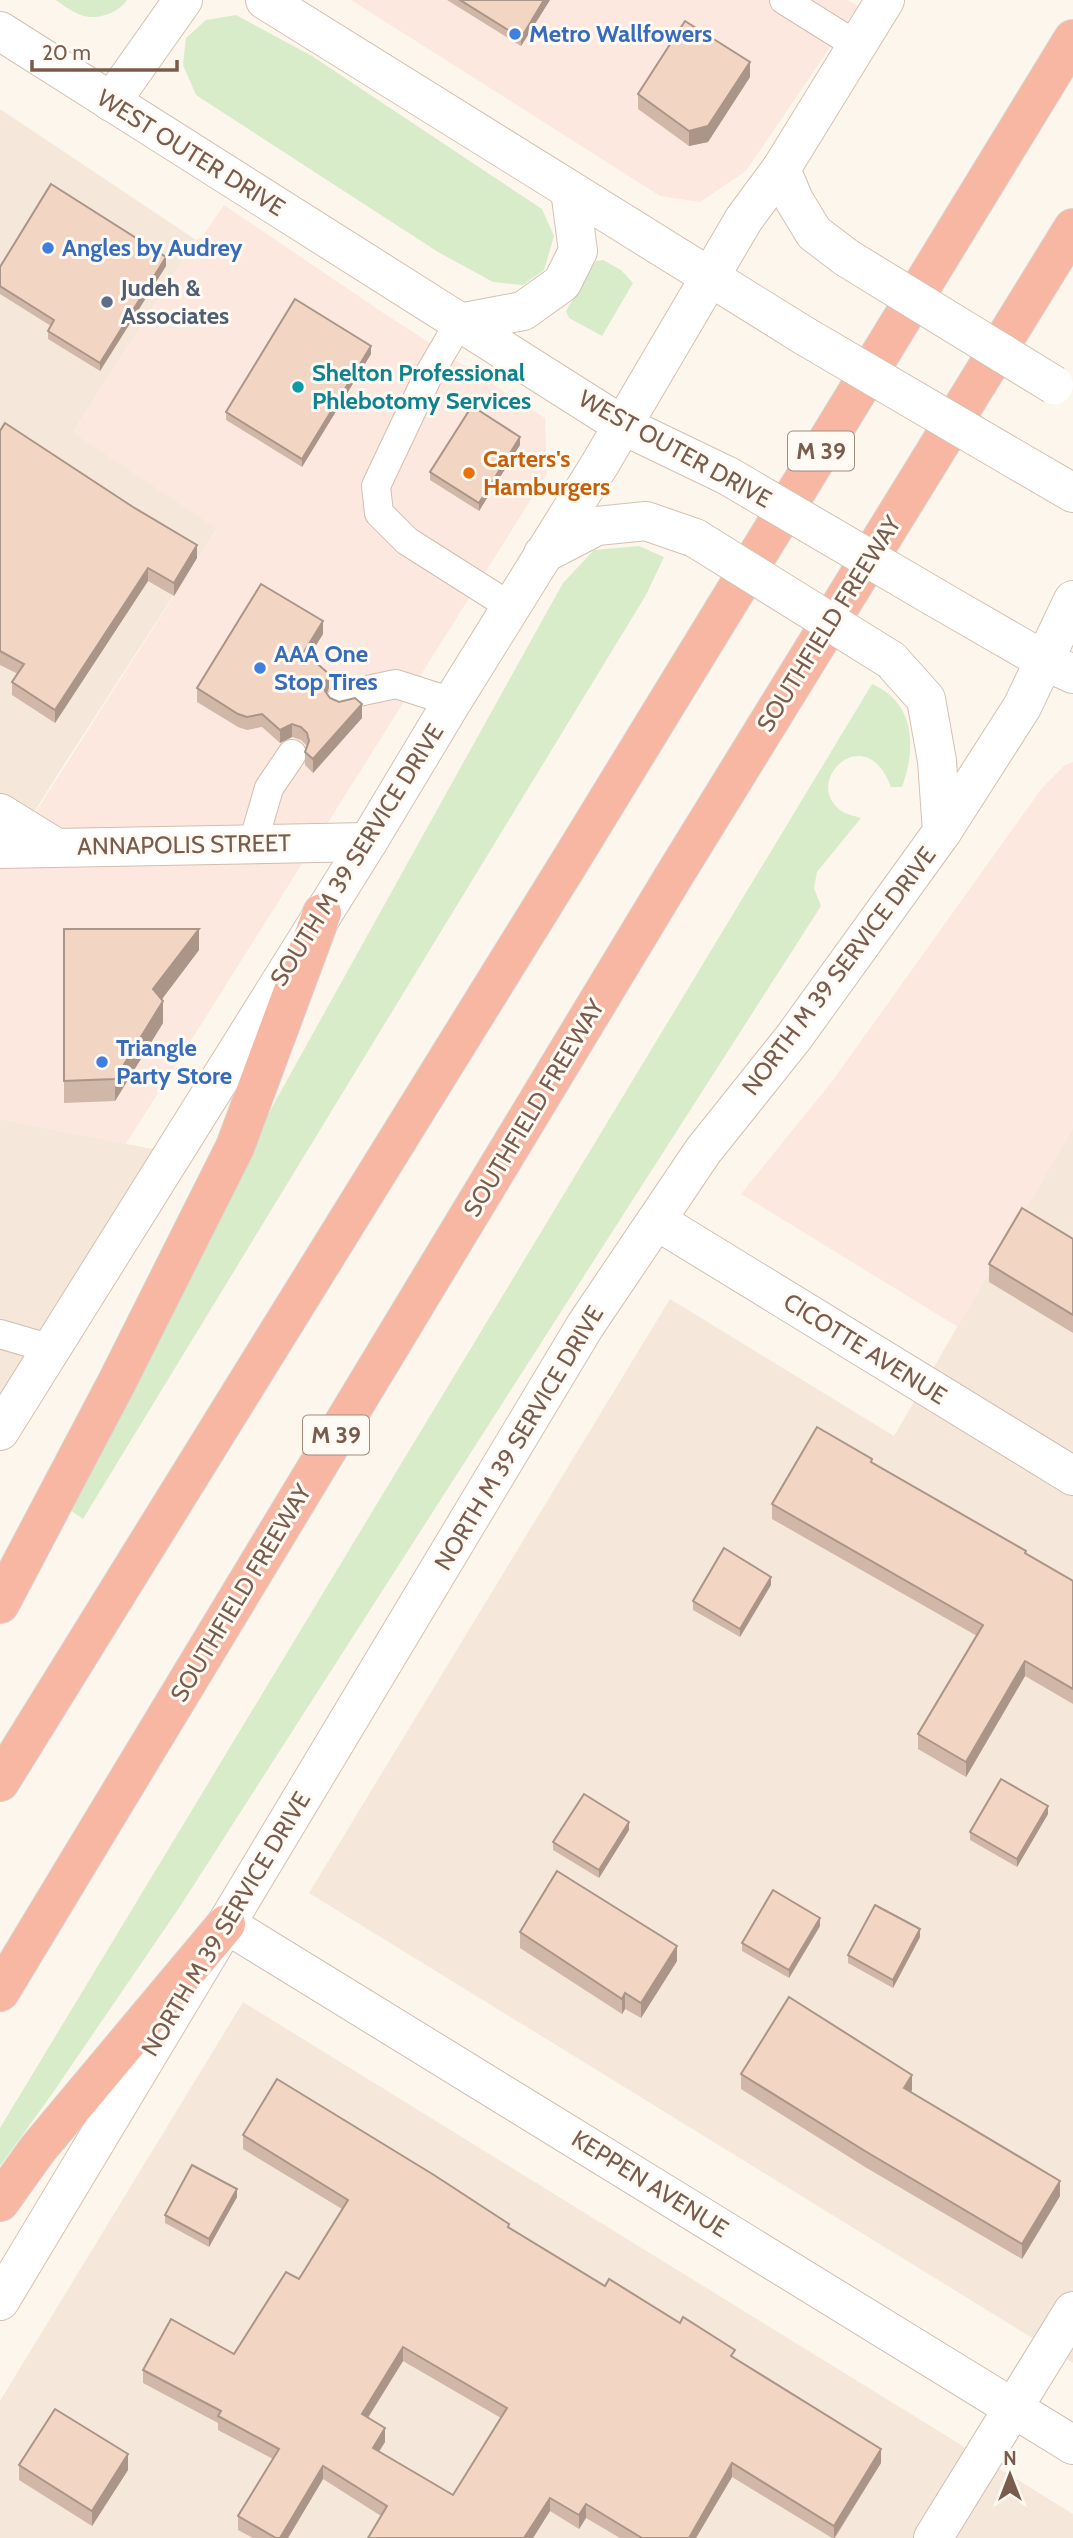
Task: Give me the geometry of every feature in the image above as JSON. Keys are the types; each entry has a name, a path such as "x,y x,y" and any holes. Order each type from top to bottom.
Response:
{"highway":[{"name":"M 39","path":"0,1782 569,863 1073,39"},
{"name":"SOUTHFIELD FREEWAY","path":"0,1992 672,879 1073,228"},
{"path":"0,1604 117,1382 235,1147 322,914"},
{"path":"0,2202 37,2150 226,1924"}],"main road":[{"path":"111,102 183,0"},
{"path":"265,0 803,335 1073,493"},
{"name":"SOUTH M 39 SERVICE DRIVE","path":"0,1431 368,842 744,219 781,169 885,0"},
{"name":"WEST OUTER DRIVE","path":"0,31 622,425 728,476 1059,667"},
{"path":"781,169 794,200 814,233 847,258 1063,388"},
{"path":"459,323 523,311 562,283 578,251 570,190"},
{"path":"542,554 597,526 646,521 695,538 891,660 926,699 937,761 942,832"},
{"name":"NORTH M 39 SERVICE DRIVE","path":"0,2301 585,1325 703,1151 794,1037 942,832 1022,707 1059,667 1073,600"},
{"path":"0,813 55,847"},
{"name":"ANNAPOLIS STREET","path":"0,849 368,842"},
{"name":"CICOTTE AVENUE","path":"657,1221 1073,1476"},
{"name":"KEPPEN AVENUE","path":"226,1924 1073,2445"},
{"path":"933,2538 1073,2311"}],"lane":[{"path":"784,0 856,45"},
{"path":"459,323 428,376 376,486 379,513 407,541 511,607"},
{"path":"341,699 358,692 396,684 452,702"},
{"path":"253,843 269,788 292,754"},
{"path":"0,1334 51,1349"}],"shaded area":[{"path":"351,0 848,0 858,6 746,171 700,202 660,196"},
{"path":"0,109 196,240 73,432 217,528 0,867"},
{"path":"224,205 545,418 547,474 126,1144 0,1119 0,868 217,528 73,432 196,240 202,237"},
{"path":"1073,762 1073,1127 958,1327 741,1194 833,1080 1042,788 1065,765"},
{"path":"0,1119 173,1153 0,1434"},
{"path":"1073,1127 1073,2363 309,1893 670,1299 894,1436"},
{"path":"243,2002 1073,2514 1073,2538 0,2538 0,2401"}],"green space":[{"path":"56,0 127,0 113,12 87,17"},
{"path":"236,15 312,56 542,209 554,236 544,270 523,285 493,282 438,252 196,95 183,65 186,38 206,20"},
{"path":"603,260 621,270 633,283 602,336 569,318 566,311 596,261"},
{"path":"639,546 664,557 646,595 83,1519 66,1507 266,1118 563,583 594,550"},
{"path":"872,684 886,692 897,703 909,728 909,758 902,787 891,787 880,767 867,758 854,756 842,762 833,772 828,784 830,798 840,810 861,818 817,872 814,888 821,906 181,1905 0,2166 0,2128"}],"building":[{"name":"Metro Wallfowers","path":"460,0 544,0 521,38"},
{"path":"685,21 750,62 708,126 689,131 638,94"},
{"path":"51,184 166,257 100,363 48,331 54,320 0,286 0,267"},
{"name":"Shelton Professional Phlebotomy Services","path":"295,299 371,346 302,459 226,412"},
{"name":"Carters's Hamburgers","path":"472,406 520,437 479,503 430,472"},
{"path":"5,423 133,507 197,545 174,583 148,568 55,710 12,682 24,664 0,651 0,431"},
{"path":"261,584 323,621 304,652 329,674 325,691 330,698 339,702 355,698 362,704 313,759 305,752 309,741 307,733 301,727 292,724 280,730 262,714 247,717 238,714 197,688"},
{"name":"Triangle Party Store","path":"64,929 199,929 153,989 163,1001 115,1079 64,1081"},
{"path":"1022,1208 1073,1239 1073,1315 989,1264"},
{"path":"817,1427 872,1459 871,1462 1073,1581 1073,1689 1025,1661 966,1762 918,1734 983,1625 772,1504"},
{"path":"724,1548 771,1577 740,1629 693,1601"},
{"path":"1001,1779 1048,1806 1017,1859 970,1832"},
{"path":"584,1794 629,1822 599,1870 553,1842"},
{"path":"557,1871 677,1946 641,2003 625,1993 622,1999 520,1932"},
{"path":"773,1890 820,1918 789,1970 742,1943"},
{"path":"875,1905 920,1929 893,1980 848,1955"},
{"path":"789,1997 912,2075 904,2088 1060,2181 1022,2244 741,2074"},
{"path":"277,2079 434,2175 509,2224 508,2227 605,2286 609,2279 680,2323 683,2317 735,2350 731,2356 881,2449 834,2526 732,2463 689,2538 642,2538 586,2504 579,2515 550,2498 524,2538 368,2538 387,2506 323,2466 280,2538 276,2538 238,2516 279,2449 218,2416 221,2411 143,2370 171,2319 234,2354 286,2272 299,2279 348,2200 243,2135","holes":["403,2347 507,2408 453,2495 373,2448 385,2428 362,2414"]},
{"path":"192,2165 237,2189 209,2239 165,2215"},
{"path":"55,2409 128,2454 92,2511 19,2465"}],"place":[{"name":"Metro Wallfowers","path":"515,34"},
{"name":"Angles by Audrey","path":"48,248"},
{"name":"Judeh & Associates","path":"107,302"},
{"name":"Shelton Professional Phlebotomy Services","path":"298,387"},
{"name":"Carters's Hamburgers","path":"469,473"},
{"name":"AAA One Stop Tires","path":"260,668"},
{"name":"Triangle Party Store","path":"102,1062"}]}
